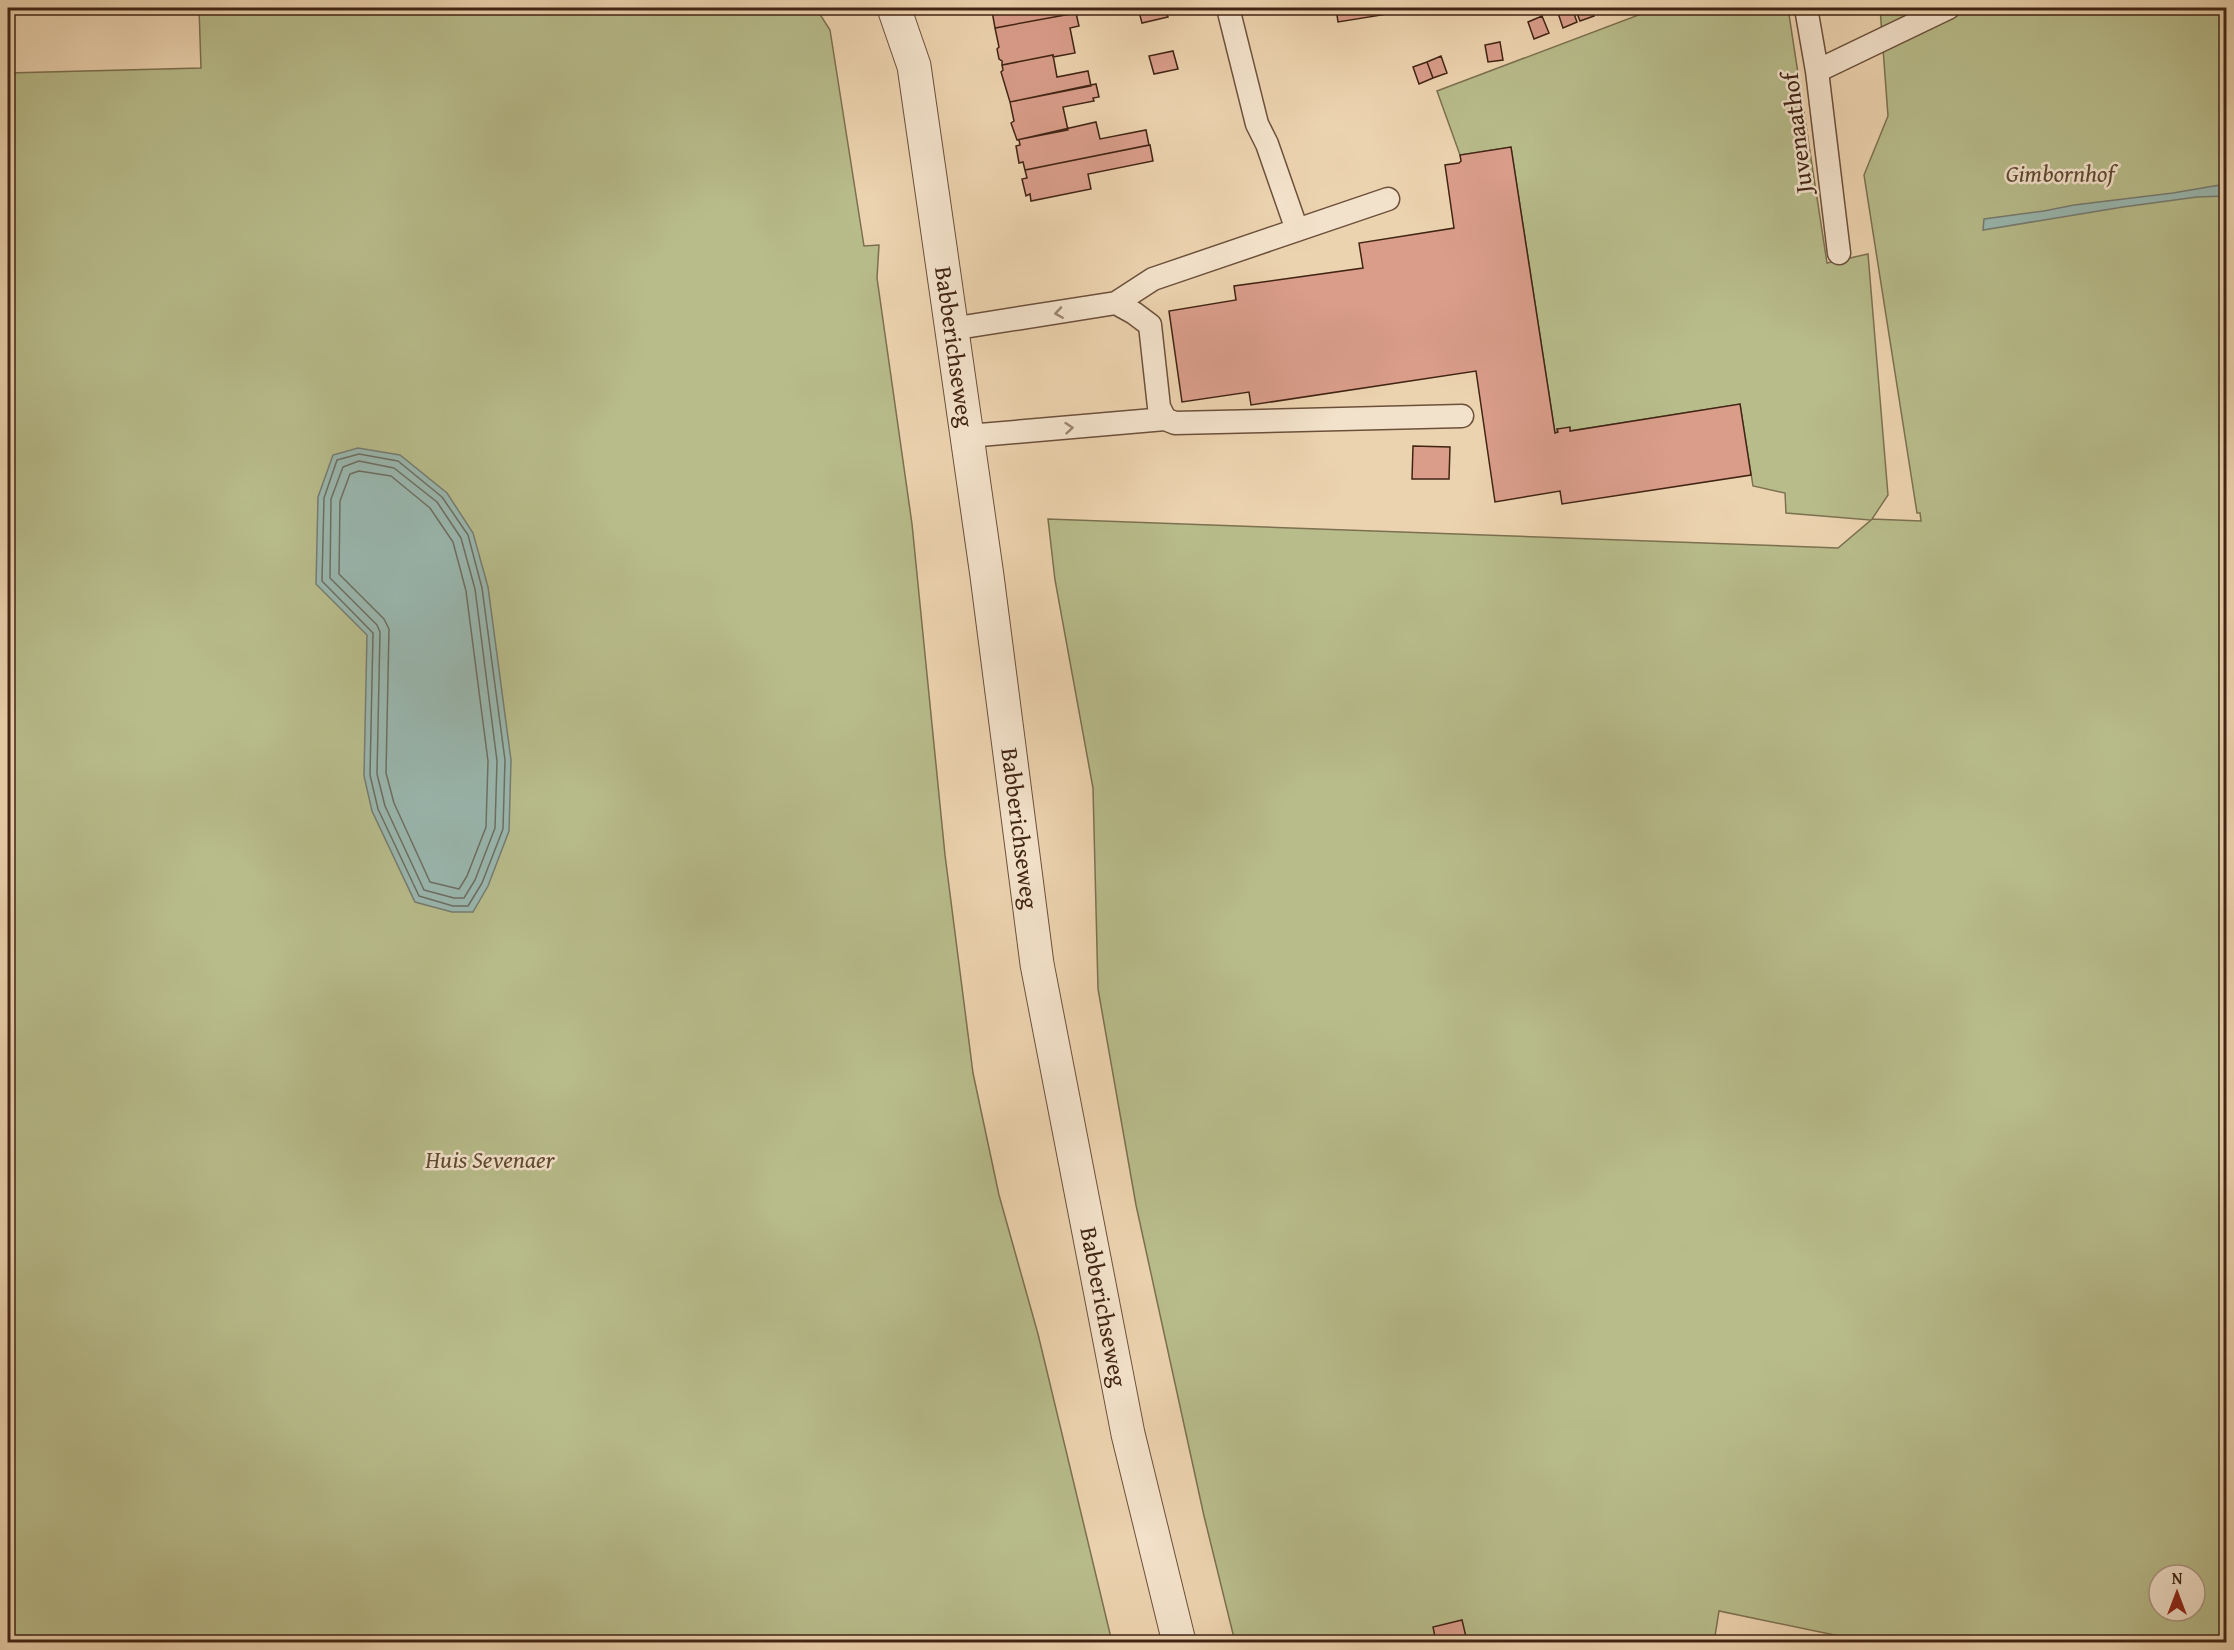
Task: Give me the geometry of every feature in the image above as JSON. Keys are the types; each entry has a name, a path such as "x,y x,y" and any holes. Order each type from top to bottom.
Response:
{"street":[{"name":"Babberichseweg","path":"894,8 914,66 968,436 1037,964 1128,1434 1179,1642"}],"lane":[{"path":"1228,8 1257,124 1267,144 1297,230"},
{"name":"Juvenaathof","path":"1806,8 1817,71 1839,253"},
{"path":"1817,71 1948,8"},
{"path":"951,329 1116,303 1153,279 1388,198"},
{"path":"1116,303 1150,325 1159,407 1165,418"},
{"path":"968,436 1165,418 1175,423 1462,416"}],"green space":[{"name":"Huis Sevenaer","path":"199,8 816,8 830,30 864,246 879,245 877,278 912,524 945,855 973,1073 999,1195 1038,1334 1112,1642 8,1642 8,73 201,68"},
{"name":"Gimbornhof","path":"1657,8 1788,8 1827,263 1868,254 1888,495 1872,519 1921,521 1920,513 1917,513 1864,175 1888,116 1880,8 2226,8 2226,1642 1868,1642 1719,1611 1714,1642 1235,1642 1204,1516 1136,1205 1098,989 1093,788 1055,580 1048,519 1838,548 1871,520 1786,513 1785,493 1753,486 1740,404 1570,431 1557,429 1558,432 1555,433 1511,147 1460,155 1437,91"}],"water":[{"path":"2226,184 2226,196 2197,197 2123,207 1983,230 1984,219"},
{"path":"358,448 400,455 447,493 473,533 488,587 511,760 509,831 488,886 473,912 452,912 415,902 372,811 364,776 367,635 316,584 318,497 333,455"}],"building":[{"path":"988,8 1075,8 1076,13 995,28 992,11"},
{"path":"1138,8 1165,8 1168,17 1142,23"},
{"path":"1336,8 1387,8 1388,14 1338,22"},
{"path":"1387,8 1419,8 1419,9 1388,14"},
{"path":"1572,8 1577,22 1563,28 1557,10"},
{"path":"1575,8 1591,8 1594,16 1580,21"},
{"path":"1076,13 1079,26 1070,28 1075,53 1002,65 997,49 999,47 995,28"},
{"path":"1542,16 1549,33 1534,39 1528,22"},
{"path":"1500,42 1503,60 1488,62 1485,45"},
{"path":"1173,51 1178,69 1154,74 1149,56"},
{"path":"1053,55 1057,77 1088,71 1091,86 1010,102 1001,72 1002,65"},
{"path":"1441,56 1447,73 1433,78 1427,62"},
{"path":"1427,62 1433,78 1419,84 1413,67"},
{"path":"1096,84 1099,97 1093,98 1094,101 1063,107 1068,130 1017,140 1011,123 1014,121 1010,102"},
{"path":"1096,122 1100,139 1146,130 1149,145 1025,170 1023,162 1019,163 1016,146 1020,145 1017,140"},
{"path":"1150,145 1153,161 1088,174 1091,189 1031,201 1030,194 1026,196 1022,179 1027,178 1025,170"},
{"path":"1511,147 1555,433 1558,432 1557,429 1570,427 1570,431 1740,404 1751,475 1562,504 1560,491 1495,502 1476,371 1251,405 1249,392 1182,402 1169,311 1236,300 1234,286 1363,268 1359,243 1454,228 1445,165 1459,163 1460,155"},
{"path":"1413,446 1450,447 1449,479 1412,479"},
{"path":"1462,1620 1467,1641 1436,1642 1433,1627"}]}
